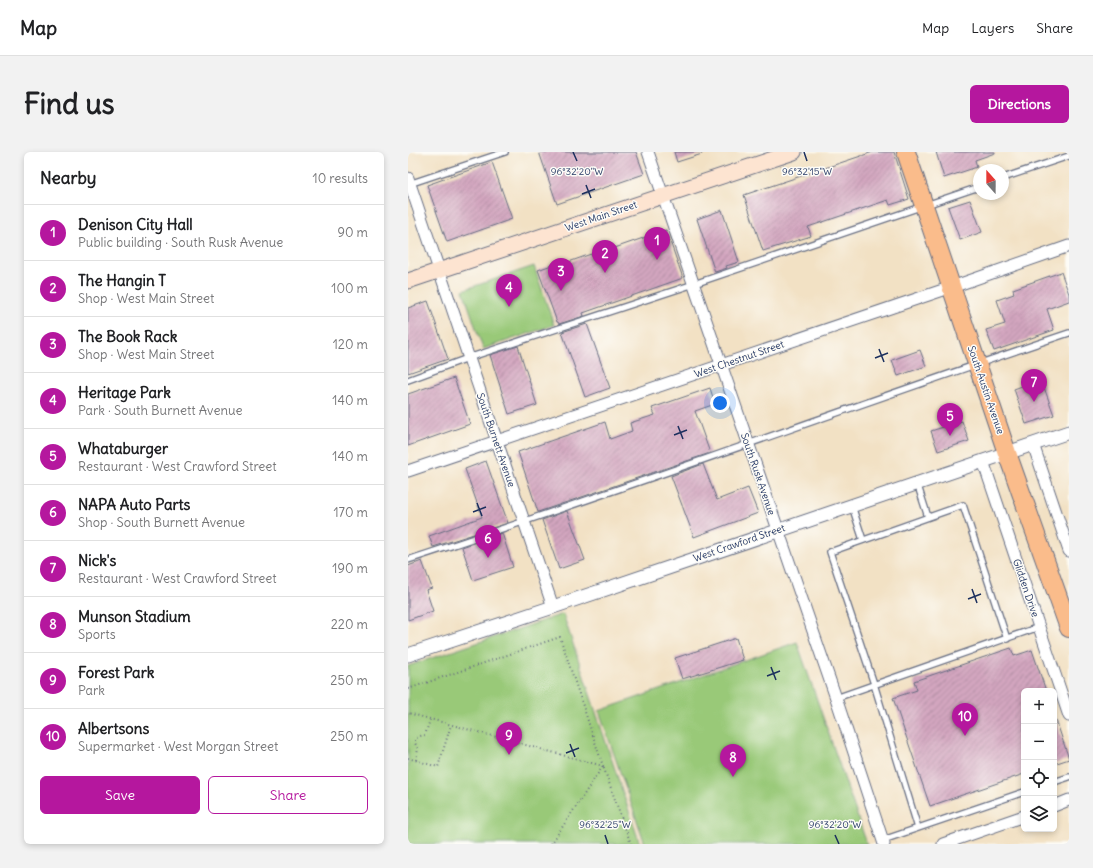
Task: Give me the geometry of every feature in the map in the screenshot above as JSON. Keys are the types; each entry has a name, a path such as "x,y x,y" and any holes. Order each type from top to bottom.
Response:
{"highway":[{"name":"South Austin Avenue","path":"906,152 1007,453 1067,624"}],"main road":[{"name":"West Main Street","path":"408,281 440,272 662,195 794,152"}],"street":[{"name":"South Rusk Avenue","path":"648,152 722,364 884,842"},
{"name":"South Burnett Avenue","path":"409,182 553,607"},
{"name":"West Chestnut Street","path":"408,471 1069,246"},
{"name":"West Crawford Street","path":"408,655 1069,432"},
{"path":"1033,444 1069,551"},
{"name":"Glidden Drive","path":"983,461 1069,716"},
{"path":"1057,805 1069,800"},
{"path":"943,844 1021,817"}],"lane":[{"path":"409,182 505,152"},
{"path":"1009,176 1069,156"},
{"path":"408,380 468,358 694,284 973,189"},
{"path":"408,560 524,522 1069,333"},
{"path":"917,483 928,517"},
{"path":"852,505 863,540"},
{"path":"918,828 874,684 830,552 963,505 1007,638"},
{"path":"836,698 1039,627"},
{"path":"1057,781 1069,777"},
{"path":"884,842 918,828 1021,793"}],"path":[{"path":"408,689 560,637 631,844"},
{"path":"408,713 603,766"},
{"path":"416,760 418,749 415,739 420,736 425,736 431,719"},
{"path":"408,758 438,767 451,725"},
{"path":"551,844 603,766"}],"green space":[{"path":"534,266 554,325 483,349 463,290"},
{"path":"563,614 640,844 408,844 408,666"},
{"path":"797,642 867,844 645,844 599,711"}],"building":[{"path":"539,152 636,152 644,174 557,204"},
{"path":"674,152 702,152 702,154 677,162"},
{"path":"873,152 894,152 909,199 890,205 888,200 808,227 811,236 763,251 744,195"},
{"path":"936,152 995,152 975,160 976,164 973,164 973,168 944,178"},
{"path":"492,162 512,219 447,242 427,185"},
{"path":"970,200 982,232 960,240 948,207"},
{"path":"722,210 739,262 726,266 727,268 715,272 697,219"},
{"path":"666,230 683,278 583,313 584,316 559,324 557,322 538,270 565,260 566,263 591,254 592,256"},
{"path":"1061,272 1069,294 1069,301 1047,309 1054,330 994,351 986,330 1005,324 997,300 1014,294 1013,289"},
{"path":"428,301 448,359 408,373 408,308"},
{"path":"587,324 610,388 585,397 562,332"},
{"path":"518,346 537,405 509,414 490,355"},
{"path":"920,350 926,366 898,376 892,360"},
{"path":"454,378 470,424 408,446 408,394"},
{"path":"1041,379 1054,415 1026,424 1014,389"},
{"path":"710,388 715,404 695,411 710,453 538,512 518,452 605,422 610,439 632,431 630,423 655,415 652,408"},
{"path":"962,421 969,441 938,451 931,431"},
{"path":"486,461 508,523 433,547 429,536 482,517 465,469"},
{"path":"703,464 717,500 748,488 758,513 694,537 671,476"},
{"path":"567,511 585,560 559,569 542,520"},
{"path":"502,533 513,567 473,580 462,547"},
{"path":"422,561 432,588 426,590 433,611 408,620 408,566"},
{"path":"736,638 743,660 682,679 675,658"},
{"path":"1011,648 1014,656 1032,650 1045,688 1021,688 1021,775 930,806 893,698 917,690 914,681"},
{"path":"1057,723 1069,759 1057,763"}],"place":[{"name":"Denison City Hall","path":"657,260"},
{"name":"The Hangin T","path":"605,273"},
{"name":"The Book Rack","path":"561,291"},
{"name":"Heritage Park","path":"509,307"},
{"name":"Nick's","path":"1034,402"},
{"name":"Whataburger","path":"950,436"},
{"name":"NAPA Auto Parts","path":"488,558"},
{"name":"Albertsons","path":"965,736"},
{"name":"Forest Park","path":"509,755"},
{"name":"Munson Stadium","path":"733,777"}]}
